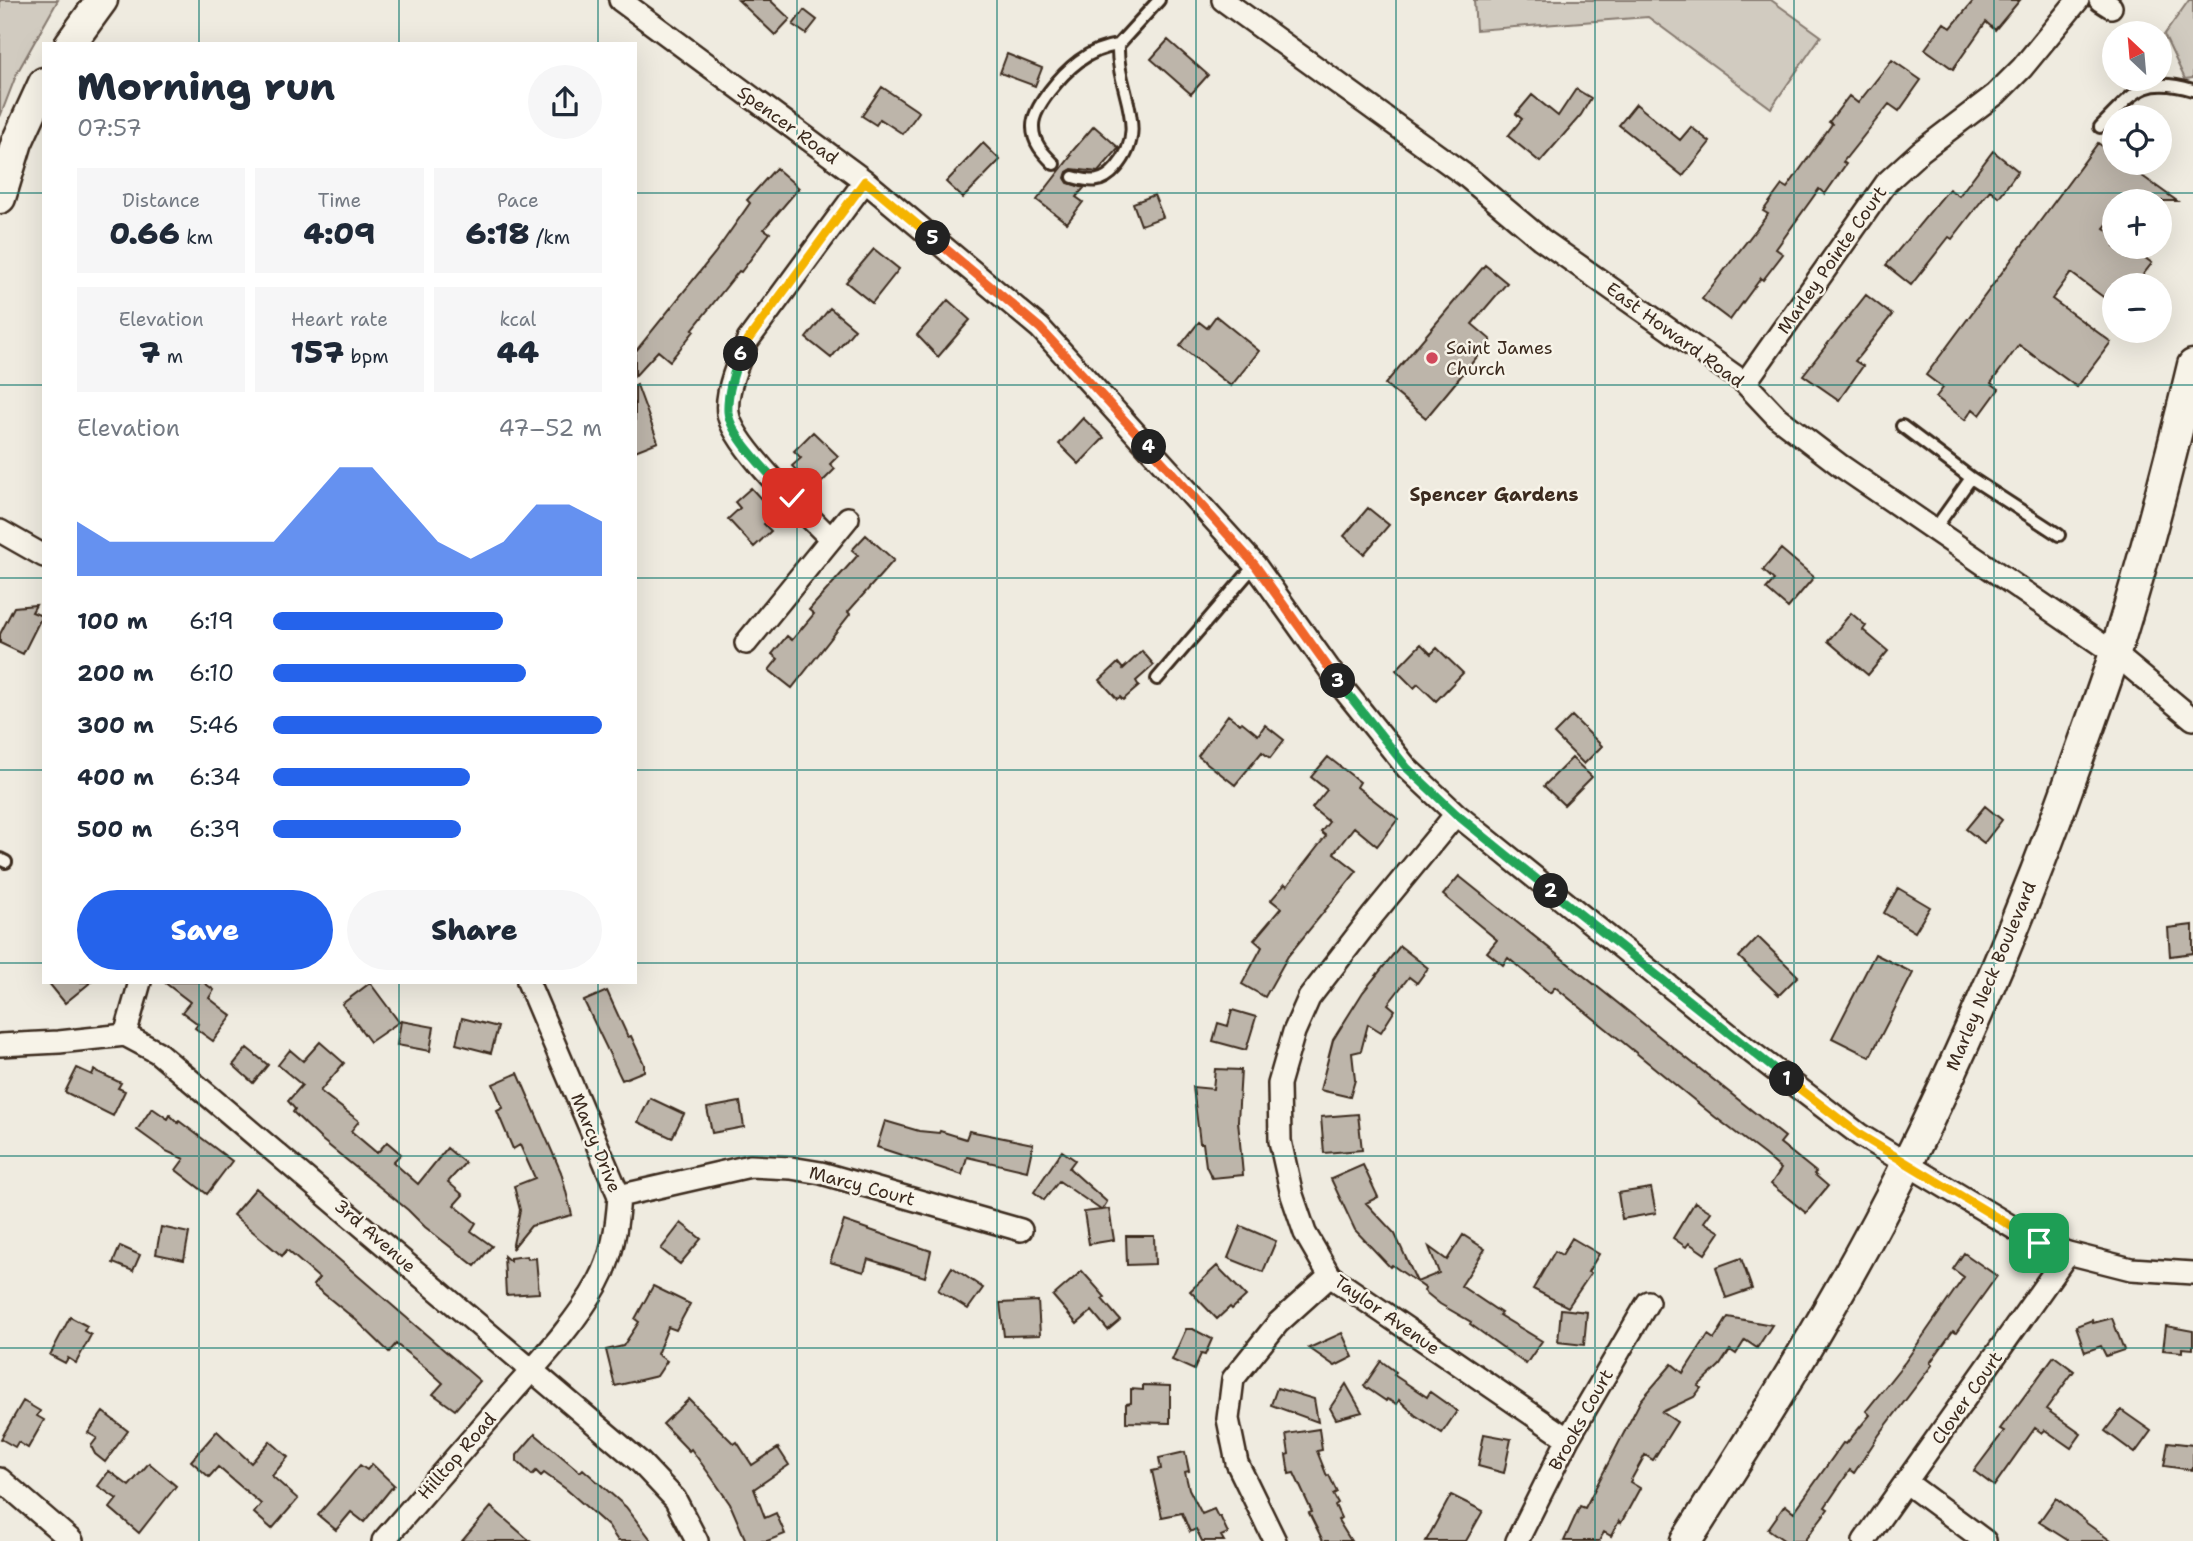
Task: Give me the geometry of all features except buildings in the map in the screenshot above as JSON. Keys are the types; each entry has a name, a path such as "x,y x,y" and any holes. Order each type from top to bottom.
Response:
{"main road":[{"path":"70,42 102,0"},
{"path":"0,198 17,142 42,87"},
{"name":"Marley Neck Boulevard","path":"1686,1541 1759,1428 1824,1318 1907,1164 1944,1087 2025,899 2115,654 2179,425 2193,365"}],"street":[{"name":"Spencer Road","path":"620,0 865,181 1040,328 1255,565 1345,691 1407,768 1456,814 1746,1048 1860,1135 2039,1243 2131,1269 2193,1273"},
{"name":"East Howard Road","path":"1223,0 1466,176 1541,239 1745,383 1777,417 1841,466 2115,654 2193,719"},
{"name":"Marley Pointe Court","path":"1745,383 1887,182 1921,151 1996,94 2022,68 2078,0"},
{"path":"831,539 753,458 728,414 737,364 748,340 865,181"},
{"path":"746,643 848,518"},
{"path":"0,531 42,555"},
{"name":"Taylor Avenue","path":"1456,814 1309,998 1294,1032 1279,1084 1280,1141 1292,1195 1305,1233 1330,1276 1568,1439"},
{"path":"0,1045 125,1035 139,984"},
{"name":"Marcy Drive","path":"529,984 619,1196 611,1254 598,1283 531,1371"},
{"name":"3rd Avenue","path":"125,1035 167,1060 640,1462 675,1499 697,1541"},
{"name":"Marcy Court","path":"619,1196 750,1166 791,1168 821,1173 1021,1230"},
{"name":"Clover Court","path":"1864,1541 2068,1253"},
{"path":"1275,1541 1237,1463 1228,1419 1233,1379 1278,1323 1330,1276"},
{"name":"Brooks Court","path":"1517,1541 1568,1439 1648,1302"},
{"name":"Hilltop Road","path":"383,1541 531,1371"},
{"path":"0,1479 72,1541"},
{"path":"1907,1483 1985,1541"}],"lane":[{"path":"1054,164 1039,149 1032,125 1042,100 1078,61 1101,48 1118,45 1159,0"},
{"path":"1073,177 1092,183 1108,178 1123,160 1132,140 1131,117 1119,69 1118,45"},
{"path":"2100,127 2136,91 2153,84 2175,85 2193,90"},
{"path":"1902,426 1971,478 2059,535"},
{"path":"1934,530 1971,478"},
{"path":"1157,679 1255,565"}],"shaded area":[{"path":"0,0 58,0 17,73 0,117"},
{"path":"1474,0 1771,0 1821,36 1771,108 1648,17 1476,30"},
{"path":"2189,0 2193,0 2193,78 2185,79 2172,52 2172,24"}],"place":[{"name":"Saint James Church","path":"1432,358"}],"district":[{"name":"Spencer Gardens","path":"1494,494"}],"route":[{"path":"792,498 753,458 739,437 728,414 731,386 748,340 865,181 1040,328 1255,565 1345,691 1407,768 1456,814 1746,1048 1860,1135 2039,1243"}]}
